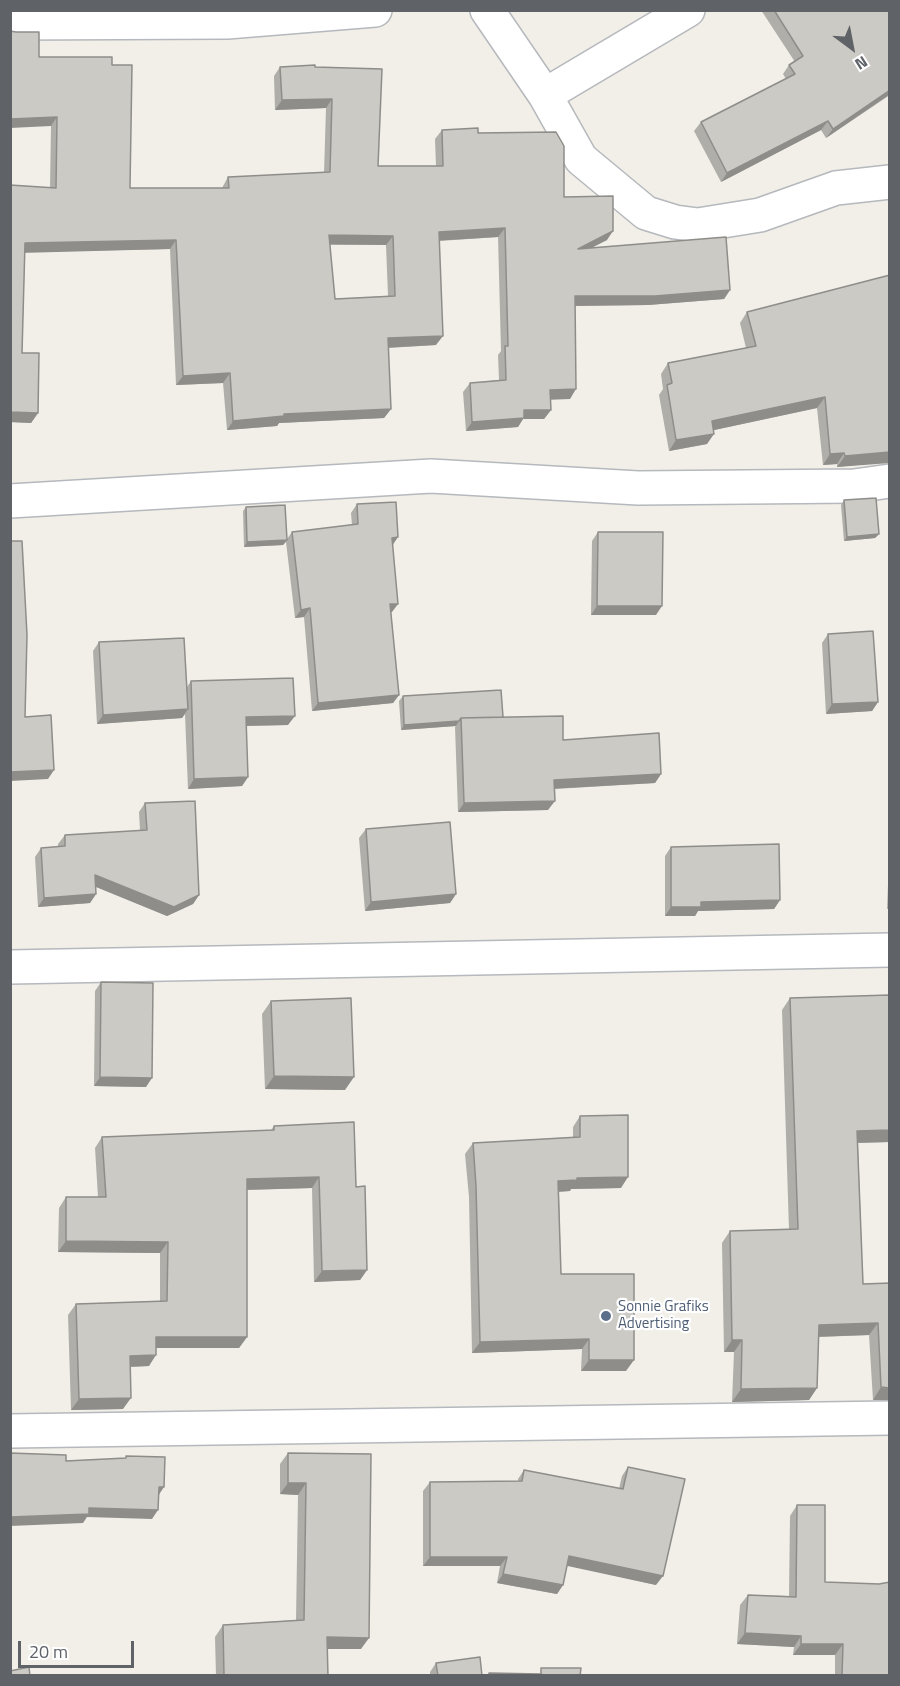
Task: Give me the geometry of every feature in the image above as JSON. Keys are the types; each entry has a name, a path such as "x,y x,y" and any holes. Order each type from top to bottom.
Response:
{"street":[{"path":"10,23 227,22 375,10"},
{"path":"487,10 545,95 581,159 646,213 675,222 698,225 760,215 836,189 890,182"},
{"path":"545,95 688,10"},
{"path":"10,501 431,476 638,488 854,486 890,481"},
{"path":"10,967 890,950"},
{"path":"10,1431 890,1418"}],"building":[{"path":"774,10 890,10 890,90 833,129 828,121 727,173 701,122 795,74 789,65 803,56"},
{"path":"10,31 39,32 39,57 112,57 112,65 132,65 130,188 229,188 228,177 330,172 332,99 282,100 280,67 315,65 315,67 382,69 378,166 443,166 442,130 478,128 478,133 556,132 564,146 564,197 613,196 613,231 578,249 726,237 730,290 655,296 575,296 576,389 550,390 551,410 524,410 524,418 472,422 470,383 506,380 505,346 508,346 505,228 439,232 443,336 388,338 391,409 284,414 284,416 233,421 230,373 183,376 176,240 25,243 22,353 39,353 38,413 10,412 10,185 56,188 57,117 10,119","holes":["329,235 393,236 395,296 335,299"]},
{"path":"890,275 890,452 845,456 844,453 830,454 825,397 712,421 714,434 676,440 667,385 672,383 668,363 756,346 747,312"},
{"path":"876,498 879,534 847,537 844,500"},
{"path":"396,502 398,537 392,538 398,604 390,604 399,695 318,703 310,608 301,610 292,532 358,524 357,504"},
{"path":"285,505 287,540 247,542 246,507"},
{"path":"598,532 663,532 662,606 597,606"},
{"path":"10,541 22,541 27,635 25,717 51,715 54,770 10,772"},
{"path":"873,631 878,702 832,704 828,634"},
{"path":"184,638 188,709 103,715 99,642"},
{"path":"293,678 295,716 246,717 248,777 194,779 191,681"},
{"path":"501,690 503,717 461,718 459,721 404,725 403,696"},
{"path":"563,716 563,740 659,733 661,774 554,780 555,801 464,803 461,718"},
{"path":"195,801 199,895 174,907 95,875 96,894 44,898 41,848 65,846 65,835 147,830 145,803"},
{"path":"450,822 456,894 371,902 366,829"},
{"path":"779,844 780,900 701,902 701,907 671,907 671,847"},
{"path":"101,982 153,983 152,1078 100,1077"},
{"path":"890,995 890,1130 857,1131 863,1284 890,1283 890,1388 881,1387 878,1323 819,1325 817,1388 741,1389 742,1340 732,1340 730,1231 798,1229 790,998"},
{"path":"351,998 354,1077 274,1076 271,1001"},
{"path":"628,1115 628,1177 577,1178 577,1180 558,1181 561,1274 634,1274 634,1360 589,1360 589,1339 480,1342 473,1143 580,1137 580,1116"},
{"path":"354,1122 356,1187 365,1186 367,1270 322,1271 319,1177 247,1179 247,1337 156,1337 156,1355 130,1356 131,1398 79,1399 76,1304 167,1301 168,1242 66,1241 66,1197 106,1197 102,1137 274,1130 274,1126"},
{"path":"10,1453 66,1455 66,1461 126,1458 126,1456 165,1457 164,1487 159,1487 158,1510 89,1508 89,1514 10,1517"},
{"path":"288,1453 371,1454 369,1638 327,1637 328,1676 224,1676 223,1625 304,1620 306,1483 288,1483"},
{"path":"628,1467 685,1479 663,1576 569,1556 563,1585 503,1574 507,1557 430,1557 430,1482 522,1481 524,1470 623,1489"},
{"path":"797,1505 825,1505 825,1582 879,1584 890,1582 890,1676 842,1676 843,1644 801,1644 801,1636 745,1633 748,1595 796,1597"},
{"path":"480,1657 482,1676 438,1676 436,1663"},
{"path":"29,1667 30,1676 10,1676 10,1671"},
{"path":"541,1668 581,1668 580,1676 489,1676 489,1673 541,1674"}],"place":[{"name":"Sonnie Grafiks Advertising","path":"606,1316"}]}
